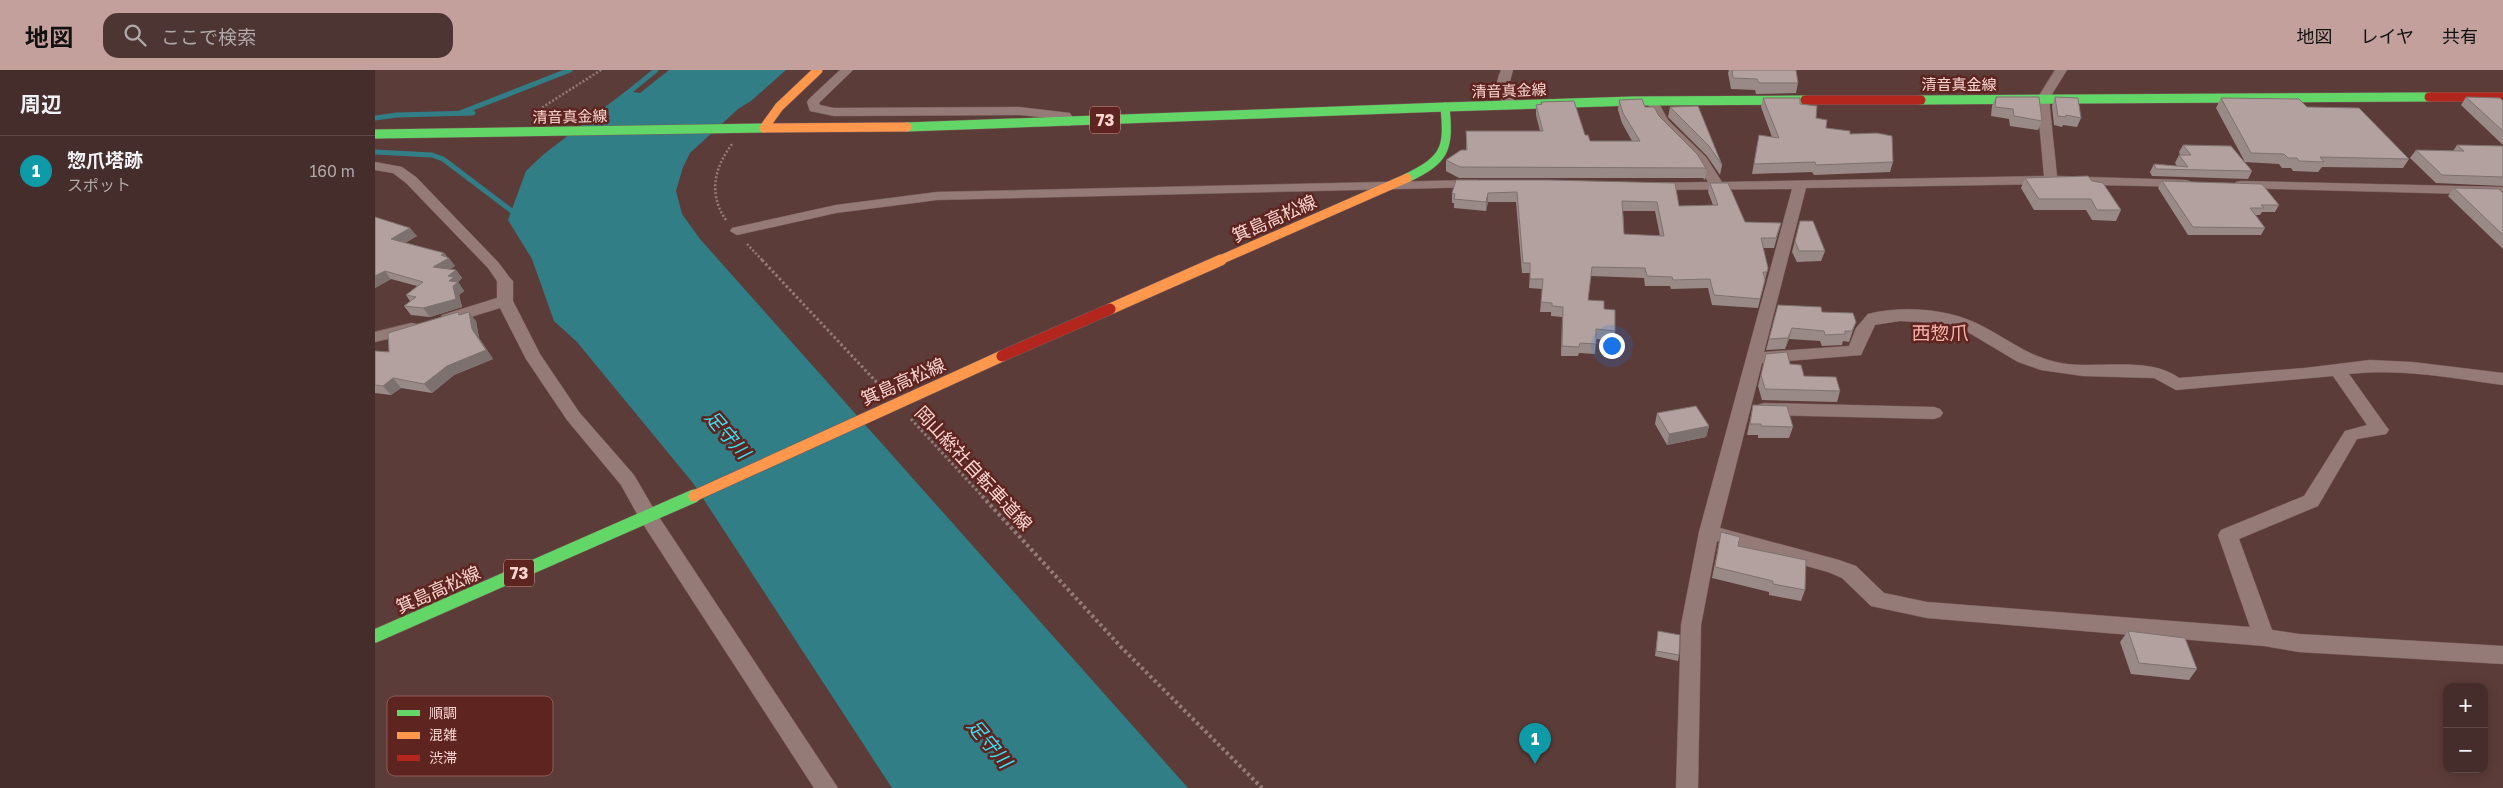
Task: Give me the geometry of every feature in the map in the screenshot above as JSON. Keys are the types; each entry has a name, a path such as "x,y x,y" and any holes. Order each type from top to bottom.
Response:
{"main road":[{"path":"765,128 779,107 818,70"},
{"name":"清音真金線","path":"1445,107 1652,101 2503,97"},
{"name":"73","path":"765,128 955,126 1445,107"},
{"name":"箕島高松線","path":"375,636 1431,166 1442,155 1447,146 1445,107"},
{"name":"清音真金線","path":"375,134 765,128"}],"street":[{"path":"847,70 813,102 814,108 834,112 1019,111 1065,116 1069,122"},
{"path":"1507,70 1501,85 1503,96 1511,105"},
{"path":"2051,180 2043,99 2061,70"},
{"path":"1652,101 1667,126 1702,158 1713,174 1717,186"},
{"path":"375,166 397,170 411,180 493,264 505,281 505,301 532,355 573,416 655,513 827,788"},
{"path":"1637,186 2051,180 2199,184"},
{"path":"737,231 782,218 847,206 937,196 1393,184 1490,184"},
{"path":"1687,788 1691,625 1709,532 1800,185"},
{"path":"2228,185 2503,191"},
{"path":"375,337 448,319 505,301"},
{"path":"1754,358 1855,351 1863,327 1867,321 1873,318 1929,316 1973,327 2012,352 2041,364 2091,372 2155,372 2176,384 2370,366 2503,379"},
{"path":"2264,637 2228,535 2311,501 2351,435 2357,432 2380,430 2337,370"},
{"path":"1741,408 1934,413"},
{"path":"1709,532 1832,564 1849,572 1878,600 1901,606 1927,610 2264,637 2299,643 2503,655"}],"path":[{"path":"529,117 601,70"},
{"name":"岡山総社自転車道線","path":"739,129 715,173 713,199 717,208 1121,647 1262,788"}],"water":[{"name":"足守川","path":"669,70 786,70 751,101 738,109 690,153 683,167 676,191 682,214 700,239 1188,788 892,788 693,483 577,342 554,321 532,259 508,220 526,171 544,154 626,91 640,93"}],"building":[{"path":"1732,70 1796,70 1798,83 1759,83 1757,79 1733,78"},
{"path":"1996,97 2039,97 2042,121 2014,116 2013,109 1995,107"},
{"path":"2055,97 2078,98 2081,118 2066,115 2066,117 2058,116"},
{"path":"2466,97 2500,98 2503,101 2503,131"},
{"path":"1763,98 1800,98 1800,104 1817,106 1816,118 1827,120 1826,128 1850,131 1850,134 1877,133 1892,136 1893,162 1816,165 1815,162 1754,164 1759,135 1779,138"},
{"path":"2221,98 2299,99 2307,107 2359,108 2409,159 2320,157 2324,162 2299,161 2297,158 2288,158 2284,154 2251,153"},
{"path":"1642,99 1645,107 1654,107 1659,116 1697,154 1707,170 1705,168 1460,167 1446,160 1461,150 1467,150 1466,131 1543,131 1536,105 1542,104 1541,102 1574,101 1585,135 1588,135 1590,141 1640,141 1623,113 1619,100"},
{"path":"1698,106 1722,165 1709,146 1670,107"},
{"path":"2183,145 2231,146 2252,171 2156,169 2154,164 2188,167 2179,155 2191,155"},
{"path":"2457,145 2503,146 2503,177 2442,175 2416,150 2464,151"},
{"path":"2088,176 2092,181 2103,183 2121,210 2097,210 2091,199 2039,199 2025,178"},
{"path":"1456,180 1675,183 1679,206 1718,205 1710,183 1728,183 1745,222 1781,223 1776,238 1761,238 1768,268 1767,272 1763,272 1765,280 1760,299 1714,295 1710,279 1673,280 1672,277 1647,276 1645,268 1592,267 1588,300 1604,301 1604,309 1615,310 1615,331 1596,329 1596,344 1580,343 1579,347 1562,346 1563,307 1541,302 1543,279 1530,279 1530,263 1523,263 1517,192 1488,193 1486,202 1454,199 1455,194 1452,193","holes":["1622,201 1657,202 1664,236 1624,234"]},
{"path":"2162,181 2262,184 2279,205 2261,205 2264,208 2250,208 2265,228 2193,227"},
{"path":"2454,188 2499,189 2503,193 2503,235"},
{"path":"375,217 410,228 391,239 444,253 441,255 449,258 433,267 456,270 448,276 454,277 449,281 458,282 453,286 456,299 423,308 404,306 416,297 406,295 423,282 385,271 375,276"},
{"path":"1800,221 1813,221 1825,251 1799,251 1795,241"},
{"path":"1778,305 1821,307 1822,312 1853,313 1856,322 1852,331 1845,331 1845,334 1825,335 1824,331 1792,328 1788,338 1769,339"},
{"path":"458,312 459,315 469,312 472,329 486,350 447,366 424,384 393,378 383,386 375,385 375,351 389,352 388,333"},
{"path":"1787,352 1790,364 1801,365 1804,376 1836,377 1840,391 1765,389 1761,375 1766,354"},
{"path":"1753,405 1787,406 1793,427 1750,424"},
{"path":"1696,406 1709,426 1669,434 1657,413"},
{"path":"1721,532 1740,537 1738,546 1806,560 1805,590 1773,584 1773,581 1715,567"},
{"path":"1658,631 1680,635 1679,655 1656,651"},
{"path":"2128,631 2185,638 2197,669 2139,663"}],"waterway":[{"path":"460,113 570,70"},
{"path":"624,96 656,70"},
{"path":"375,118 397,115 473,113"},
{"path":"559,114 594,124"},
{"path":"375,152 432,155 443,159 517,215"}],"traffic: fast":[{"path":"1921,100 2429,97"},
{"path":"1445,107 1633,101 1805,100"},
{"path":"907,127 1445,107 1447,144 1444,152 1432,165 1407,178"},
{"path":"375,134 764,128"},
{"path":"375,636 694,496"}],"traffic: slow":[{"path":"818,70 779,107 764,128 907,127"},
{"path":"1110,309 1407,178"},
{"path":"694,496 1002,356"}],"traffic: jam":[{"path":"2429,97 2503,97"},
{"path":"1805,100 1921,100"},
{"path":"1002,356 1110,309"}],"place":[{"name":"惣爪塔跡","path":"1535,764"}],"district":[{"name":"西惣爪","path":"1940,332"}]}
